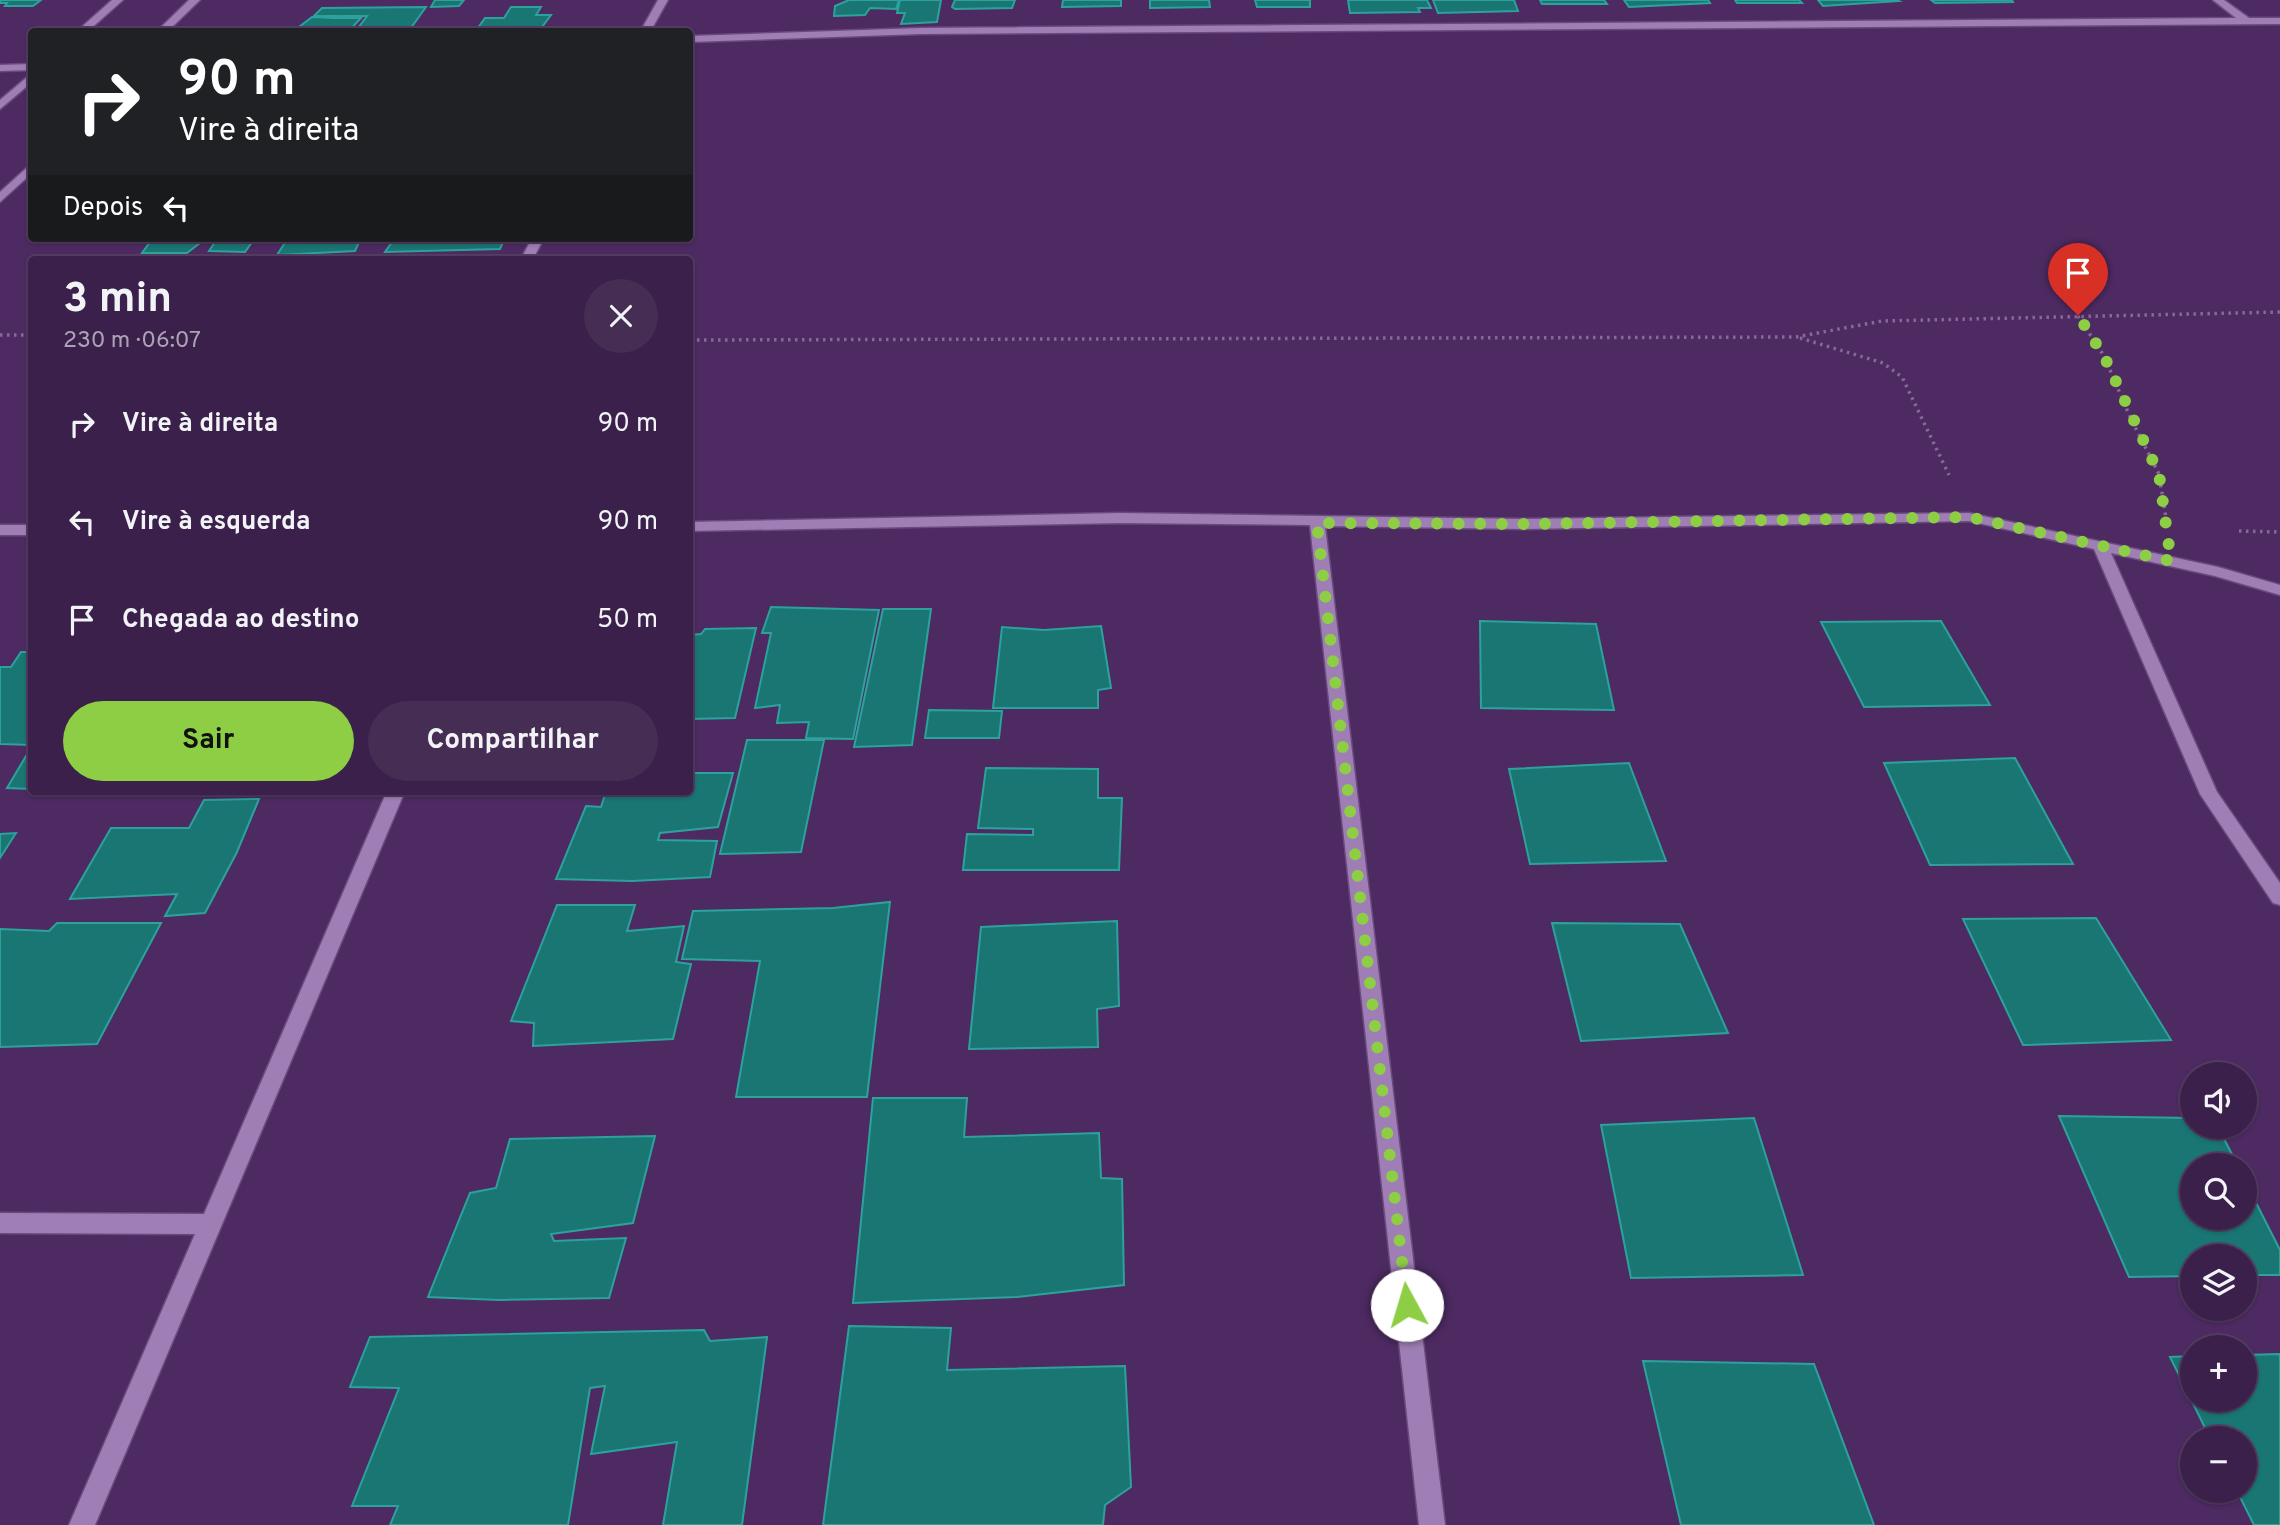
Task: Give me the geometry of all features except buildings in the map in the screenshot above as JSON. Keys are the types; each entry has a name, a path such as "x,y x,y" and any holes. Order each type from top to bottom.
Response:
{"street":[{"path":"85,28 118,0"},
{"path":"165,28 195,0"},
{"path":"647,28 663,0"},
{"path":"2218,0 2246,21"},
{"path":"693,39 921,31 2280,21"},
{"path":"0,68 28,67"},
{"path":"0,106 28,80"},
{"path":"0,199 28,170"},
{"path":"693,527 1120,518 1524,524 1969,517 2171,561 2280,590"},
{"path":"1317,523 1432,1525"},
{"path":"0,530 28,530"},
{"path":"2100,545 2209,794 2280,898"},
{"path":"82,1525 394,795"},
{"path":"0,1223 210,1224"}],"path":[{"path":"693,340 1796,337 1882,321 2280,312"},
{"path":"2078,315 2104,356 2159,474 2171,561"},
{"path":"0,335 28,335"},
{"path":"1796,337 1883,363 1902,377 1969,517"}],"route":[{"path":"1407,1305 1317,523 1524,524 1969,517 2171,561 2159,474 2131,419 2104,356 2078,315"}]}
